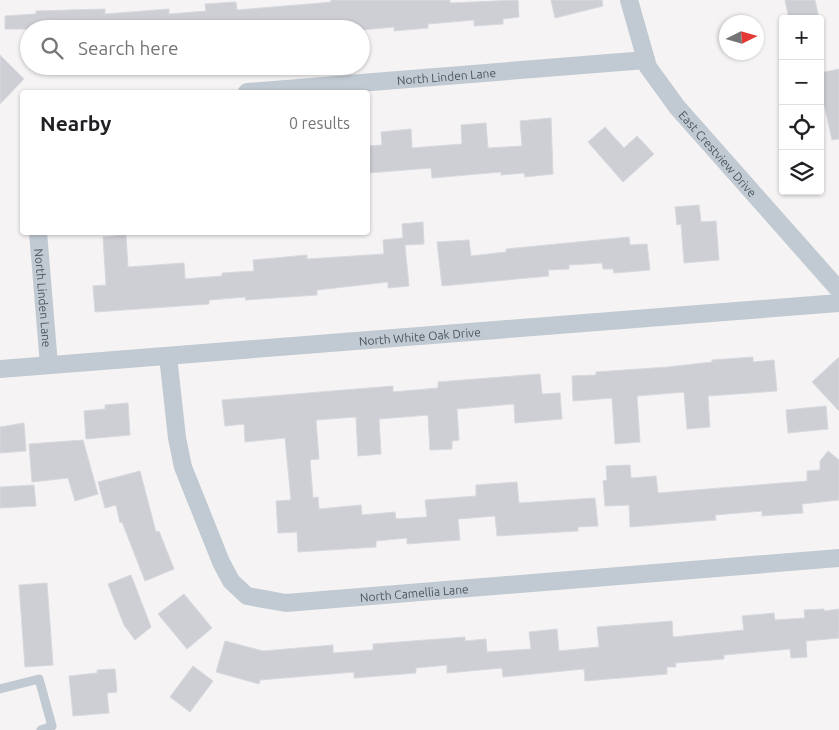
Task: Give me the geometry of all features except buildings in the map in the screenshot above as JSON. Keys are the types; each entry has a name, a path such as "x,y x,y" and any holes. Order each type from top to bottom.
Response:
{"street":[{"name":"East Crestview Drive","path":"629,0 646,60 677,107 839,290"},
{"name":"North Linden Lane","path":"272,90 646,60"},
{"name":"North Linden Lane","path":"38,235 49,365"},
{"name":"North White Oak Drive","path":"0,369 839,303"},
{"name":"North Camellia Lane","path":"168,356 177,438 184,467 221,562 231,581 248,596 286,603 839,558"}],"lane":[{"path":"0,689 39,679 52,726 41,730"}]}
